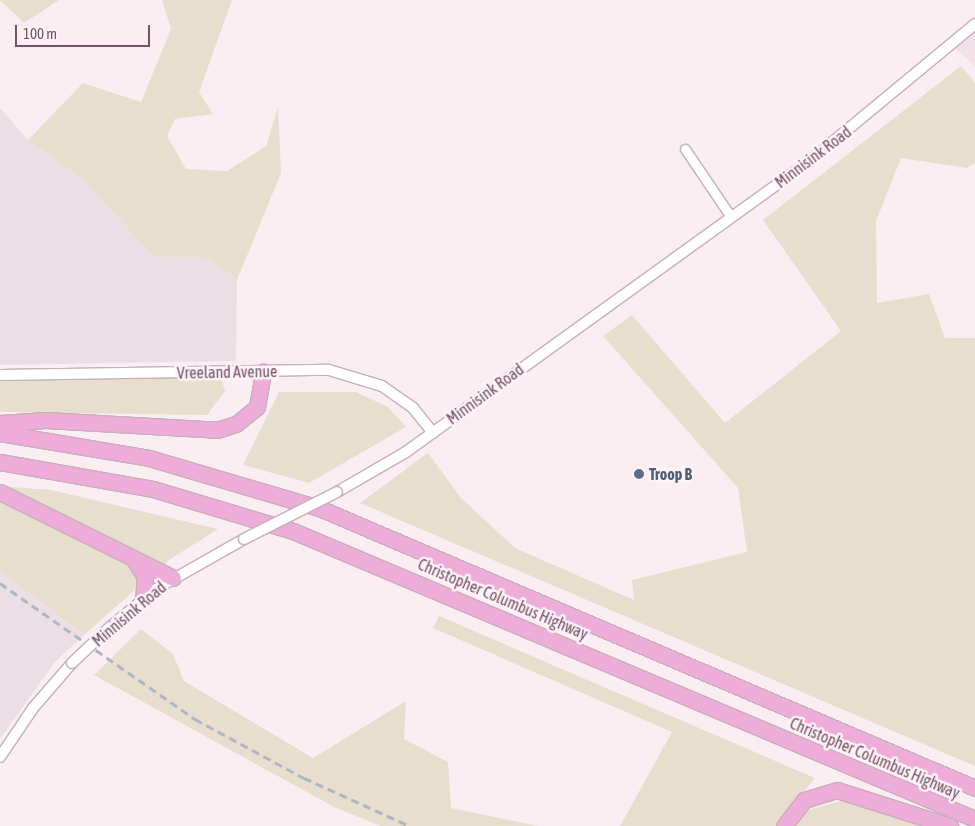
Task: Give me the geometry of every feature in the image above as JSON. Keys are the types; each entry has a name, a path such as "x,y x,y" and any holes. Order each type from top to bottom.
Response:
{"highway":[{"path":"0,423 46,420 217,430 236,424 257,407 263,372"},
{"name":"Christopher Columbus Highway","path":"0,433 149,458 319,508 975,788"},
{"name":"Christopher Columbus Highway","path":"0,462 153,489 293,531 975,819"},
{"path":"0,492 173,578"},
{"path":"127,556 144,571 143,599"},
{"path":"784,826 804,800 838,790 950,826"}],"street":[{"name":"Minnisink Road","path":"0,757 33,708 72,663 143,599 173,578 244,539 337,492 433,433 852,129 975,24"},
{"path":"685,149 731,217"},
{"name":"Vreeland Avenue","path":"0,375 329,370 364,378 414,408 433,433"}],"shaded area":[{"path":"0,0 59,0 24,23"},
{"path":"162,0 232,0 199,92 213,114 175,119 167,136 186,169 227,171 266,146 278,108 281,173 237,280 208,258 153,256 82,179 28,140 83,83 141,102 171,29"},
{"path":"975,26 975,66 955,48"},
{"path":"961,66 975,83 975,163 967,168 901,158 876,221 877,303 929,294 945,338 975,338 975,766 360,503 428,453 461,498 515,548 634,600 632,580 747,552 738,488 603,336 632,315 725,423 841,331 763,220"},
{"path":"0,108 28,140 82,179 153,256 208,258 237,280 236,361 0,365"},
{"path":"0,370 219,371 225,391 207,415 0,412"},
{"path":"279,392 356,392 388,407 406,427 309,483 243,465"},
{"path":"0,486 51,490 218,529 169,560 84,635 0,571"},
{"path":"0,571 84,635 54,663 0,739"},
{"path":"439,616 815,778 776,826 620,826 672,732 433,628"},
{"path":"141,629 173,654 184,681 313,758 406,701 404,739 448,762 451,808 538,826 381,826 336,808 94,675"},
{"path":"851,798 930,826 793,826 808,810"}],"railway":[{"path":"0,583 195,719 304,778 410,826"}],"place":[{"name":"Troop B","path":"639,474"}]}
